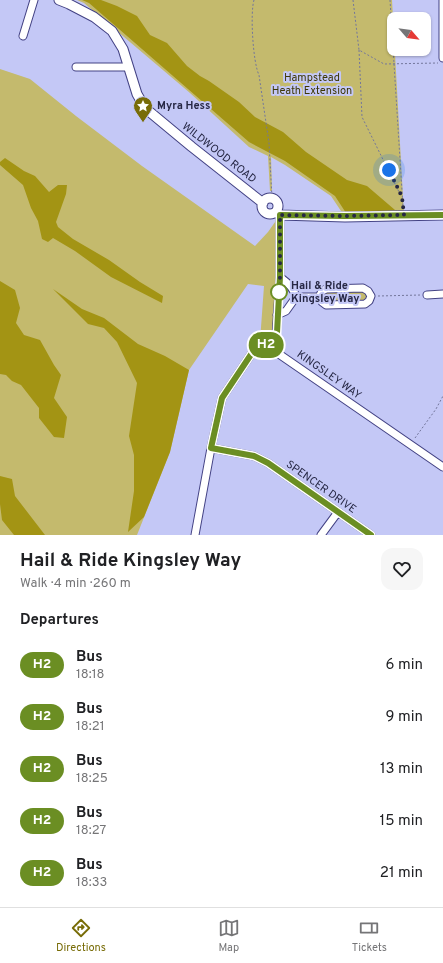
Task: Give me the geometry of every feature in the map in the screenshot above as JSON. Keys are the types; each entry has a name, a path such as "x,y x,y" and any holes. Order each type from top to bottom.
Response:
{"street":[{"path":"23,36 34,0"},
{"name":"WILDWOOD ROAD","path":"59,0 94,17 112,31 123,49 137,94 145,108 263,203"},
{"path":"443,0 443,58"},
{"path":"76,67 129,67"},
{"path":"276,351 280,277 278,214 278,205 272,198 266,199 263,203 262,210 271,215 278,214 345,216 443,215"},
{"path":"280,277 291,286 296,297"},
{"path":"326,288 364,288 371,296 369,301 364,304 326,305 319,297 322,291 326,288"},
{"path":"427,295 443,294"},
{"path":"296,297 319,297"},
{"path":"277,315 286,311 296,297"},
{"name":"KINGSLEY WAY","path":"211,448 222,398 260,341 443,467"},
{"path":"195,535 211,448"},
{"name":"SPENCER DRIVE","path":"211,448 254,456 268,463 371,535"},
{"path":"321,535 338,512"}],"path":[{"path":"254,0 254,57 259,75 269,143 272,198"},
{"path":"353,0 359,50 362,117 402,197"},
{"path":"390,0 404,215"},
{"path":"359,50 384,64 443,63"},
{"path":"371,296 427,295"},
{"path":"410,445 436,409 443,396"}],"green space":[{"name":"Hampstead Heath Extension","path":"77,0 392,0 393,12 387,12 387,56 395,56 404,215 345,217 331,196 271,157 272,191 270,191 268,156 249,147 190,93 84,3"},
{"path":"0,69 30,79 142,166 255,246 268,232 280,215 275,351 260,341 264,286 248,284 189,370 170,452 137,535 0,535"},
{"path":"325,291 364,291 367,295 364,301 330,303 325,301 322,296"}],"shaded area":[{"path":"82,0 101,0 137,16 150,35 167,43 187,66 200,76 239,102 255,117 283,132 306,152 347,180 367,186 395,210 346,213 335,196 285,161 249,142 89,3"},
{"path":"5,158 24,171 35,176 49,192 58,185 67,185 66,194 56,222 58,227 73,239 109,260 163,296 162,303 111,277 75,251 53,238 48,242 42,239 38,221 31,208 23,185 0,165 0,162"},
{"path":"0,281 15,290 20,308 16,323 24,335 40,340 61,375 54,398 67,417 64,438 54,437 39,418 39,408 21,385 12,381 6,375 0,374"},
{"path":"53,289 82,309 104,318 138,344 165,356 189,370 170,452 144,517 128,532 134,491 134,455 129,436 137,383 117,342 104,328 88,324"},
{"path":"0,476 12,479 15,496 45,535 14,535 2,520 0,504"}],"bus line":[{"name":"H2","path":"371,535 268,463 254,456 211,448 222,398 260,341 276,351 280,277 280,215 443,215"}],"place":[{"name":"Myra Hess","path":"143,123"},
{"name":"Hail & Ride Kingsley Way","path":"279,292"}],"route":[{"path":"279,292 280,215 404,215 402,197 389,170"}]}
